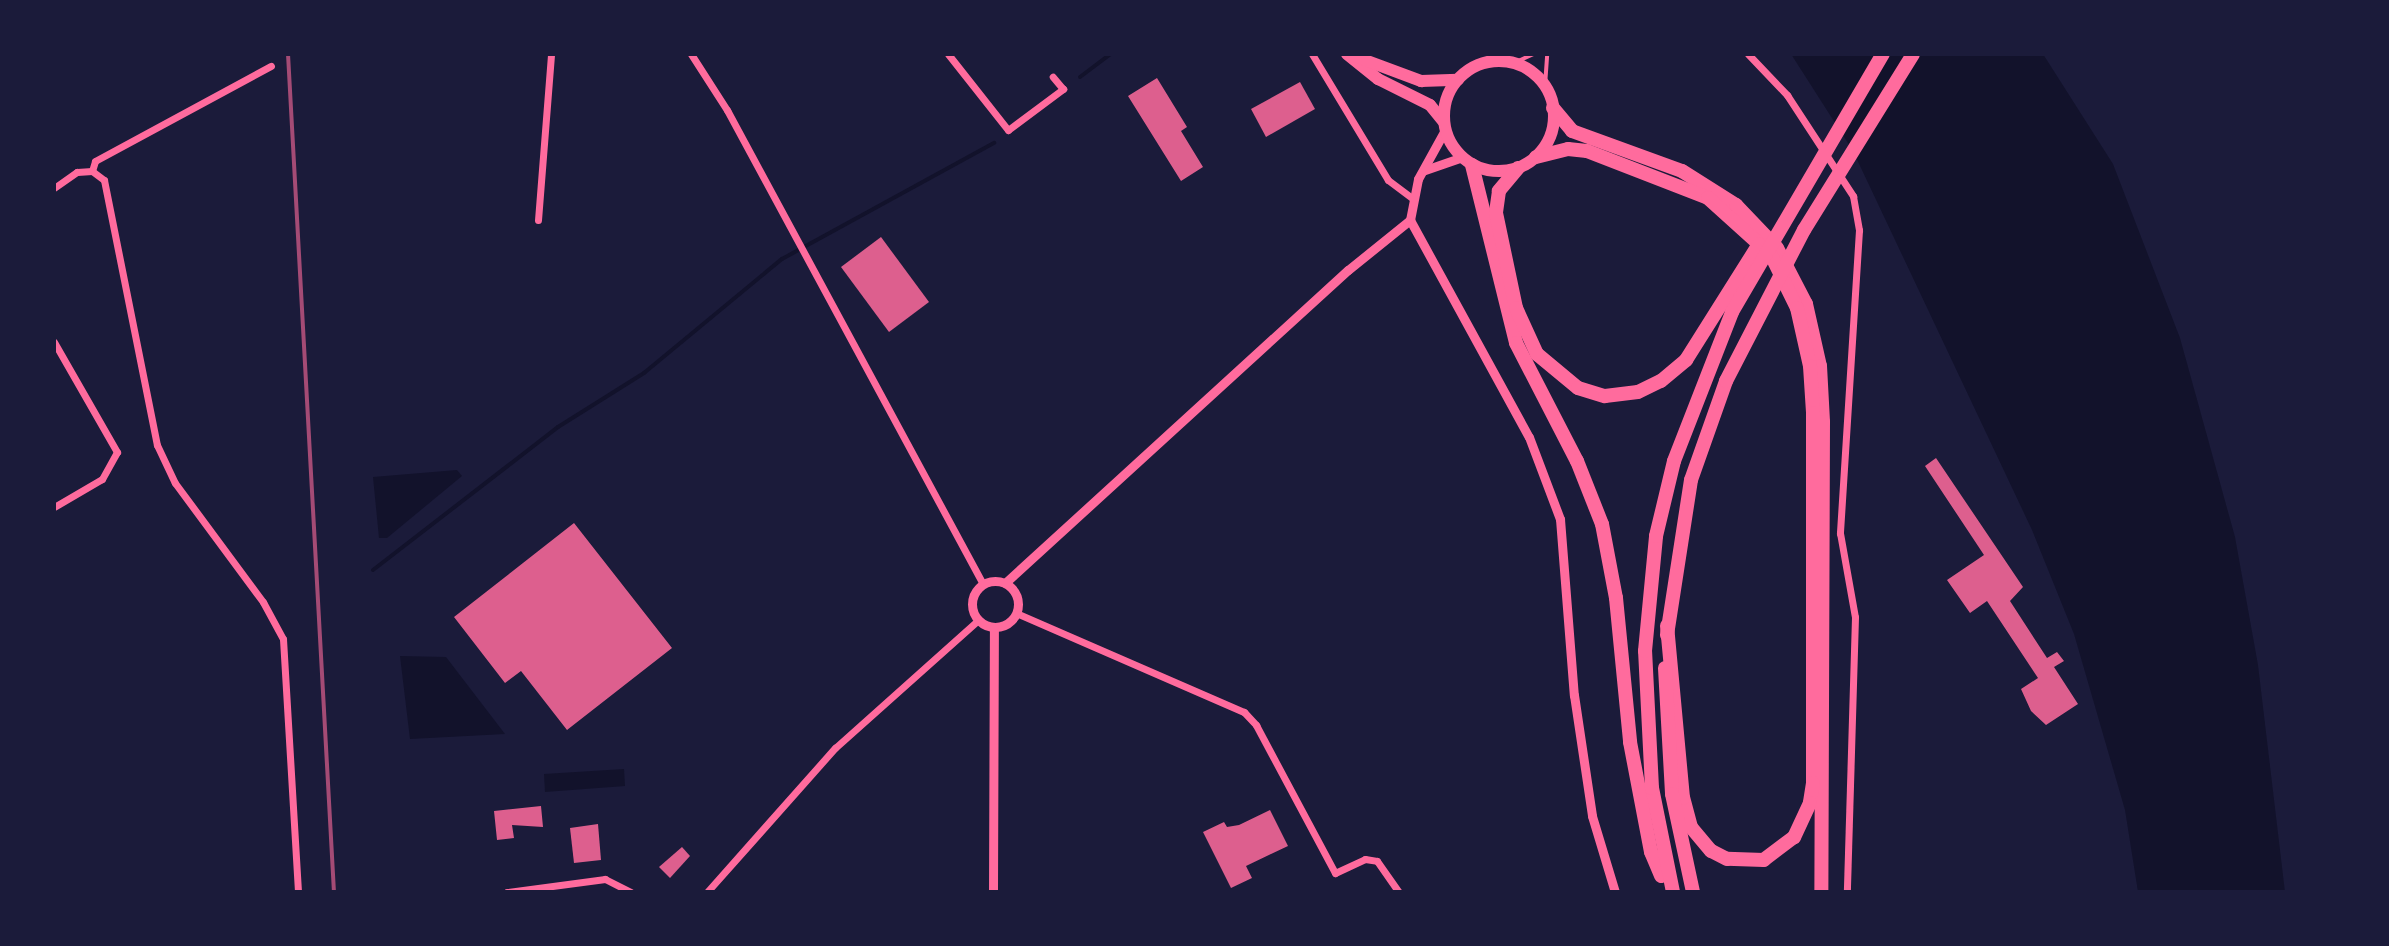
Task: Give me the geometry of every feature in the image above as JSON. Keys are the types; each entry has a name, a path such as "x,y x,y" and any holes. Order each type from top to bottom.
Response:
{"highway":[{"path":"1518,168 1499,191 1496,213 1516,308 1537,354 1578,388 1605,396 1638,392 1661,381 1686,360 1745,274 1883,54"},
{"path":"1693,892 1680,842 1666,736 1667,626 1691,480 1726,381 1763,305 1913,54"},
{"path":"1553,108 1572,131 1682,171 1736,205 1777,248 1806,304 1820,366 1823,422 1821,892"},
{"path":"1536,157 1568,149 1587,151 1690,188 1727,212 1771,255 1797,308 1810,366 1813,413 1813,783 1810,803 1794,837 1764,860 1727,859 1699,840 1691,827 1683,798 1667,626"},
{"path":"1467,161 1516,343 1577,461 1602,524 1616,598 1630,742 1651,852 1670,892"},
{"path":"1670,892 1652,788 1646,725 1651,574 1685,425 1745,274"}],"main road":[{"path":"1348,54 1421,81 1458,80"},
{"path":"1348,54 1378,79 1430,105 1467,161 1495,171 1518,168 1536,157 1548,140 1553,108 1545,86 1514,63 1483,64 1458,80 1446,100 1445,126"}],"street":[{"path":"538,220 551,54"},
{"path":"691,54 796,237 983,584"},
{"path":"948,54 1008,130 1063,89 1053,77"},
{"path":"1312,54 1388,180 1412,198"},
{"path":"1748,54 1787,95 1853,196 1859,230 1840,533 1855,617 1847,892"},
{"path":"92,171 95,161 271,66"},
{"path":"1445,126 1412,198 1410,220 1529,437 1557,508 1592,816 1615,892"},
{"path":"1425,170 1467,161"},
{"path":"54,188 77,172 92,171 104,180 157,445 175,483 263,602 283,639 298,892"},
{"path":"983,584 1005,583 1348,270 1410,220"},
{"path":"54,342 117,452 114,465 102,479 54,507"},
{"path":"983,584 972,601 978,620 994,627 1008,624 1016,613 1018,599 1005,583"},
{"path":"1016,613 1244,712 1256,725 1335,873 1365,859 1377,861 1399,892"},
{"path":"707,892 835,748 978,620"},
{"path":"993,892 994,627"},
{"path":"507,892 605,879 631,892"}],"lane":[{"path":"1514,63 1533,54"},
{"path":"1545,86 1547,54"}],"shaded area":[{"path":"1791,54 2043,54 2113,164 2180,338 2235,537 2258,665 2285,892 2138,892 2125,810 2074,634 2032,530 1853,151"},
{"path":"457,470 462,476 387,538 379,538 373,477"},
{"path":"400,656 446,657 505,734 410,739"},
{"path":"624,769 625,786 545,792 544,774"}],"building":[{"path":"1157,78 1187,127 1181,131 1203,167 1181,181 1128,96"},
{"path":"1300,82 1315,109 1266,137 1251,109"},
{"path":"881,237 929,302 889,332 841,267"},
{"path":"1936,458 2023,587 2010,601 2047,658 2057,652 2064,661 2054,667 2078,704 2046,725 2031,711 2021,689 2038,678 1987,601 1970,613 1947,580 1984,555 1925,466"},
{"path":"574,523 672,648 567,730 521,671 505,683 454,617"},
{"path":"541,806 543,827 512,825 514,838 497,840 494,811"},
{"path":"1270,810 1288,846 1246,866 1252,878 1231,888 1203,832 1224,822 1227,827 1239,825"},
{"path":"598,824 601,860 574,863 570,828"},
{"path":"682,847 690,856 670,878 659,867"}],"waterway":[{"path":"1080,77 1110,54"},
{"path":"373,570 558,427 644,373 782,259 994,143"}],"railway":[{"path":"288,54 334,892"}]}
